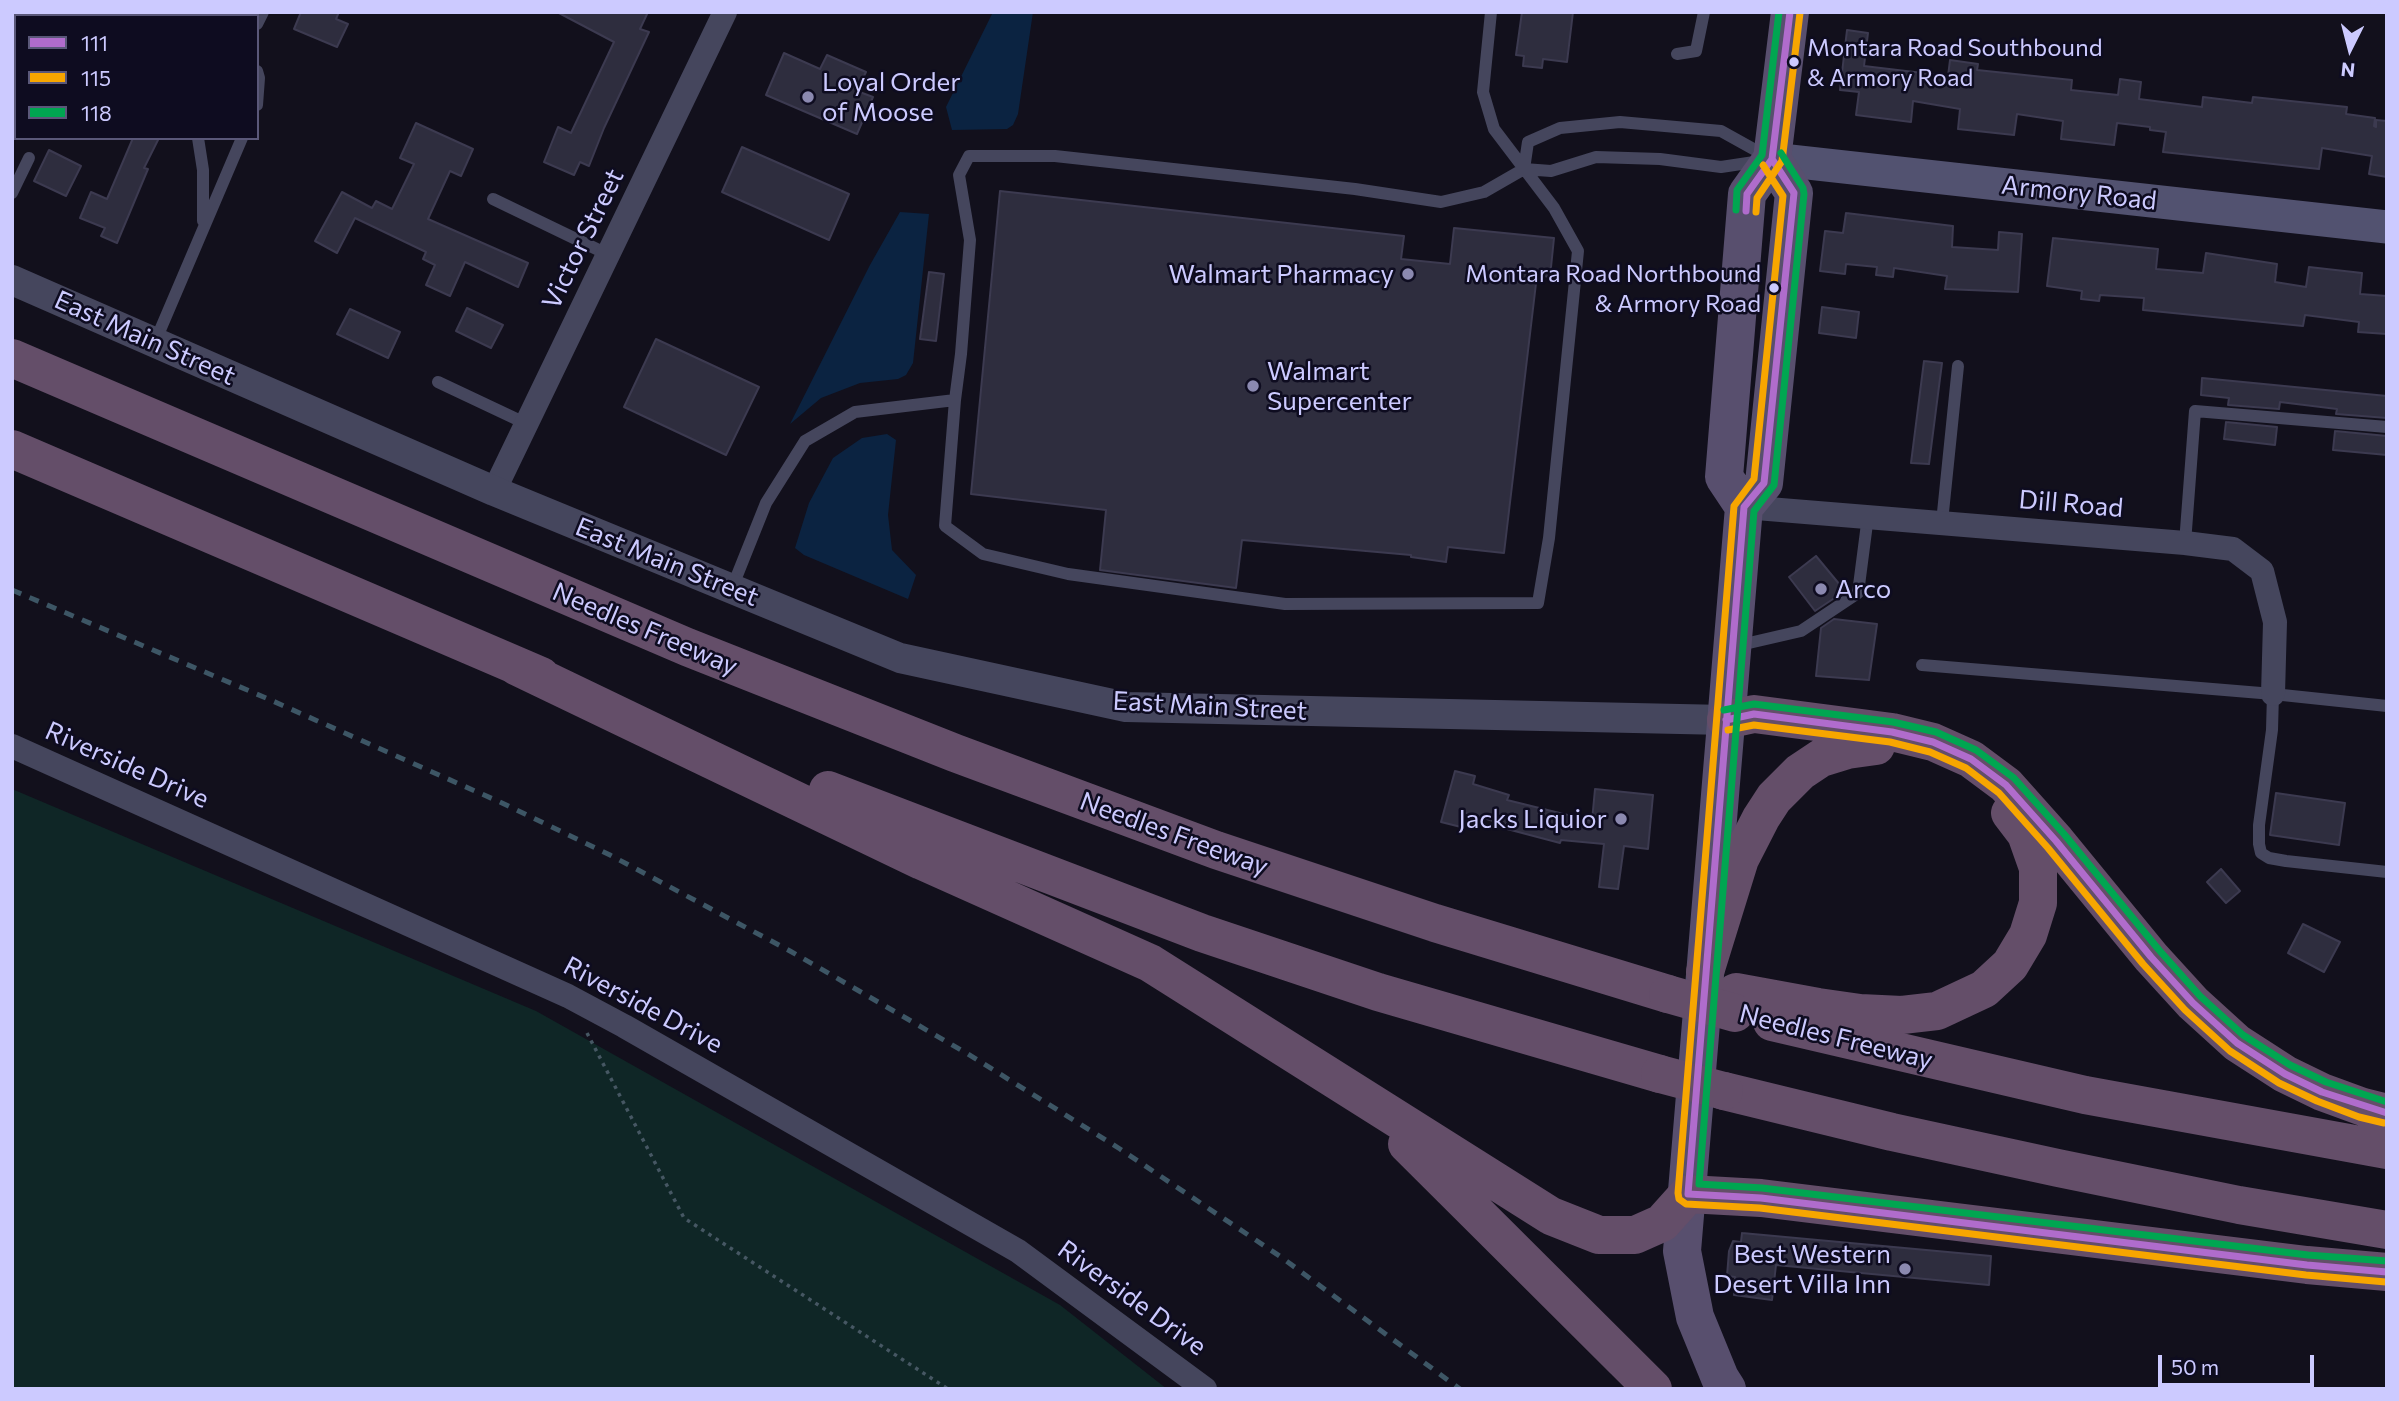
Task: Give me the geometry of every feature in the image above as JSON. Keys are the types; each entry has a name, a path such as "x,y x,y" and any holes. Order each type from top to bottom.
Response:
{"highway":[{"name":"Needles Freeway","path":"12,358 471,556 819,700 1192,842 1435,923 1703,989 1852,1042 2085,1095 2387,1150"},
{"path":"12,449 516,666 853,800 1202,933 1378,992 1724,1091 2058,1168 2239,1205 2387,1230"},
{"path":"516,666 922,861 1150,963 1551,1216 1600,1235 1635,1235 1662,1223 1688,1194 1761,1198 2387,1272"},
{"path":"1726,720 1754,714 1892,732 1933,742 1971,759 2006,785 2056,841 2151,957 2193,1003 2237,1043 2298,1080 2363,1107 2387,1113"},
{"path":"1726,720 1756,731 1875,747 1909,753 1945,765 1979,784 2007,809 2026,834 2038,868 2038,903 2028,935 2010,965 1984,989 1937,1011 1902,1015 1860,1013 1703,989 1741,859 1773,798 1800,772 1821,758 1847,750 1875,747"},
{"path":"1353,1091 1653,1389"}],"main road":[{"path":"1727,1389 1695,1317 1682,1251 1744,507 1724,477 1747,194 1772,159 1790,12"},
{"name":"Armory Road","path":"1772,159 2387,227"}],"street":[{"name":"Victor Street","path":"494,491 725,12"},
{"name":"East Main Street","path":"12,280 494,491 900,657 1126,707 1726,720"},
{"name":"Dill Road","path":"1744,507 2233,549 2262,571 2275,622 2273,694"},
{"name":"Riverside Drive","path":"12,746 568,996 624,1026 1018,1251 1205,1389"}],"lane":[{"path":"1491,12 1483,92 1494,129 1524,169 1554,208 1578,251 1549,538 1538,603 1285,604 1068,574 983,554 944,526 970,240 959,175 969,156 1055,156 1345,188 1441,202 1484,192 1524,169 1551,172 1596,157 1660,159 1721,167 1772,159"},
{"path":"1677,54 1696,51 1704,12"},
{"path":"1524,169 1528,142 1560,128 1620,122 1721,131 1772,159"},
{"path":"198,140 203,170 203,228"},
{"path":"155,342 241,140"},
{"path":"12,193 29,158"},
{"path":"493,199 609,255"},
{"path":"1942,523 1958,366"},
{"path":"438,383 527,424"},
{"path":"732,588 766,503 805,441 855,412 955,400"},
{"path":"2185,543 2195,411 2387,427"},
{"path":"1732,647 1801,631 1858,593 1868,516"},
{"path":"1922,665 2387,706"},
{"path":"2273,694 2272,730 2259,825 2261,853 2269,858 2286,861 2387,872"}],"path":[{"path":"587,1033 684,1218 948,1389"}],"green space":[{"path":"12,789 536,1011 1060,1305 1167,1389 12,1389"}],"water":[{"path":"993,12 1033,12 1018,114 1013,125 1007,129 952,130 946,107"},
{"path":"900,212 929,214 913,363 906,375 898,379 860,383 821,398 790,424 870,265"},
{"path":"887,434 896,440 888,515 892,550 916,575 908,599 804,555 795,548 809,503 833,458 862,438"}],"building":[{"path":"301,12 339,12 336,19 348,24 337,47 294,29"},
{"path":"557,12 648,12 640,29 649,32 589,166 580,162 574,175 544,162 558,127 571,133 614,42"},
{"path":"1522,12 1573,12 1567,62 1543,59 1542,68 1523,66 1524,56 1516,55"},
{"path":"1847,30 1868,33 1864,66 1948,76 1950,60 1978,64 1977,70 2072,80 2071,90 2118,95 2120,79 2141,82 2139,99 2202,107 2203,97 2252,103 2253,97 2347,107 2346,114 2375,118 2376,127 2376,120 2387,121 2387,177 2369,174 2372,156 2322,148 2319,169 2163,152 2166,132 2117,123 2114,145 2061,139 2063,121 2017,114 2014,135 1958,129 1960,109 1913,101 1911,122 1856,115 1859,92 1840,90"},
{"path":"784,53 820,69 827,55 866,72 857,91 873,97 857,134 766,95"},
{"path":"416,123 473,149 461,176 450,171 428,219 528,263 518,287 465,262 450,296 426,285 435,265 423,259 426,252 355,218 337,253 315,241 342,192 372,208 376,201 392,209 414,164 400,158"},
{"path":"132,140 158,140 144,168 148,169 117,243 101,236 105,228 80,218 91,192 107,199"},
{"path":"742,147 849,194 829,240 722,192"},
{"path":"49,150 81,166 66,196 34,181"},
{"name":"Walmart Supercenter","path":"1000,191 1404,236 1401,259 1450,264 1454,228 1554,238 1550,277 1537,275 1504,553 1448,547 1446,562 1411,555 1242,540 1236,588 1100,570 1106,510 971,494"},
{"path":"1846,213 1953,226 1952,247 1998,250 1999,232 2022,234 2018,292 1945,289 1947,276 1894,268 1893,277 1876,275 1877,267 1846,264 1845,274 1820,271 1825,231 1843,233"},
{"path":"2053,238 2158,249 2156,269 2203,273 2206,253 2277,264 2275,282 2306,287 2309,267 2362,273 2360,294 2387,296 2387,334 2358,332 2359,322 2305,315 2303,326 2143,310 2144,298 2100,295 2099,301 2081,299 2082,291 2047,286"},
{"path":"929,272 944,274 936,341 920,339"},
{"path":"1822,307 1859,312 1856,338 1819,333"},
{"path":"467,308 503,325 491,348 456,331"},
{"path":"350,309 400,332 388,358 337,334"},
{"path":"656,339 759,387 726,455 624,407"},
{"path":"1924,361 1942,363 1929,464 1911,463"},
{"path":"2202,378 2387,396 2387,418 2336,414 2337,409 2280,402 2279,409 2228,405 2229,398 2201,395"},
{"path":"2226,422 2277,427 2275,445 2224,439"},
{"path":"2335,431 2387,436 2387,455 2333,450"},
{"path":"1816,556 1845,591 1815,611 1789,577"},
{"path":"1834,619 1877,624 1869,680 1816,676 1821,628"},
{"path":"1455,771 1475,776 1473,784 1509,795 1507,800 1592,821 1595,789 1653,795 1648,849 1624,846 1618,889 1599,887 1604,844 1561,840 1560,843 1507,829 1508,825 1465,813 1461,827 1441,822"},
{"path":"2276,793 2345,803 2339,845 2270,835"},
{"path":"2221,869 2240,891 2226,903 2207,882"},
{"path":"2303,924 2340,942 2324,972 2288,953"},
{"name":"Best Western Desert Villa Inn","path":"1742,1233 1991,1256 1989,1285 1776,1265 1772,1300 1734,1295 1735,1277 1727,1276 1729,1251 1733,1241 1741,1242"}],"railway":[{"path":"12,590 266,698 502,803 610,855 790,951 968,1054 1120,1149 1281,1257 1460,1389"}],"transit line":[{"name":"118","path":"1736,210 1737,190 1762,155 1779,12"},
{"name":"111","path":"1746,211 1747,194 1772,159 1790,12"},
{"name":"115","path":"1756,212 1757,198 1782,161 1800,13"},
{"name":"118","path":"1781,153 1804,194 1774,485 1754,511 1699,1184 1762,1188 2308,1255 2387,1261"},
{"name":"111","path":"1772,159 1794,193 1764,483 1744,507 1688,1194 1761,1198 2307,1265 2387,1272"},
{"name":"115","path":"1763,165 1783,196 1754,479 1734,506 1679,1199 1686,1204 1760,1208 2306,1275 2386,1282"},
{"name":"118","path":"1724,710 1754,704 1893,722 1936,732 1976,750 2014,778 2064,834 2159,950 2200,996 2243,1035 2290,1065 2326,1082 2387,1102"},
{"name":"111","path":"1726,720 1754,714 1892,732 1933,742 1971,759 2006,785 2056,841 2151,957 2193,1003 2237,1043 2285,1074 2322,1092 2387,1113"},
{"name":"115","path":"1728,730 1754,725 1890,742 1930,752 1966,768 1999,793 2143,964 2185,1010 2230,1051 2279,1083 2317,1101 2384,1123"}],"place":[{"name":"Montara Road Southbound & Armory Road","path":"1794,62"},
{"name":"Loyal Order of Moose","path":"808,97"},
{"name":"Walmart Pharmacy","path":"1408,274"},
{"name":"Montara Road Northbound & Armory Road","path":"1774,288"},
{"name":"Walmart Supercenter","path":"1253,386"},
{"name":"Arco","path":"1821,589"},
{"name":"Jacks Liquior","path":"1621,819"},
{"name":"Best Western Desert Villa Inn","path":"1905,1269"}]}
